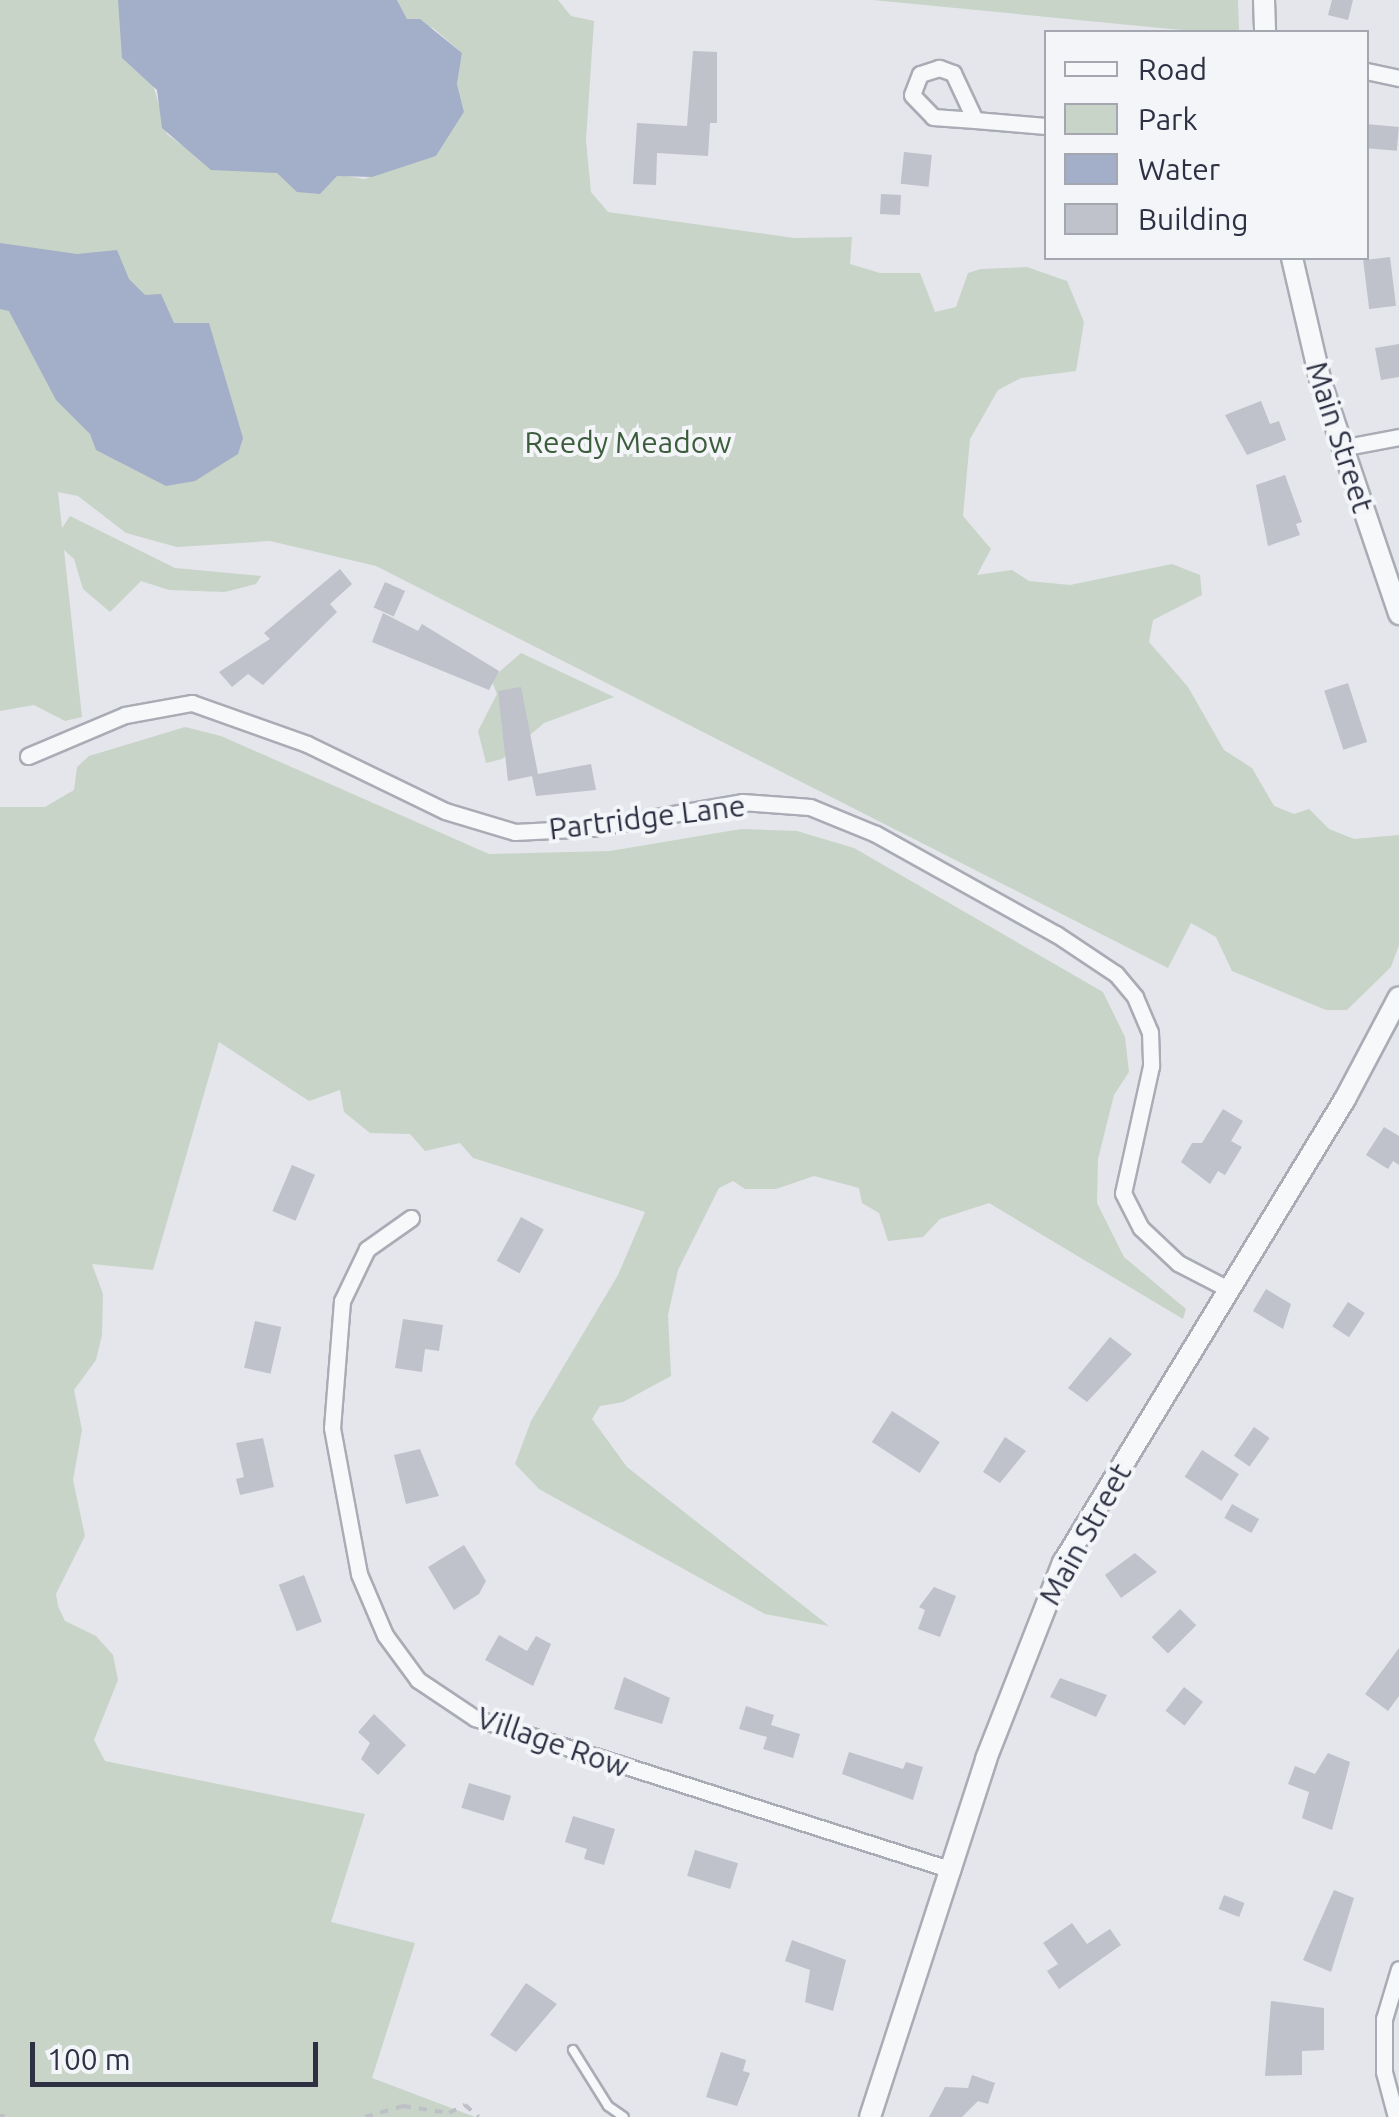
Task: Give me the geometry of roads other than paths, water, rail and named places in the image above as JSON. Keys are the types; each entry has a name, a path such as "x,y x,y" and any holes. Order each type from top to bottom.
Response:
{"street":[{"path":"1264,0 1265,30"},
{"path":"1369,71 1399,78"},
{"path":"975,120 1044,126"},
{"name":"Main Street","path":"1293,260 1341,448 1399,614"},
{"path":"1341,448 1399,437"},
{"name":"Partridge Lane","path":"28,756 125,715 192,703 306,744 445,811 514,832 592,828 742,802 810,806 876,834 1056,934 1116,974 1136,997 1150,1032 1151,1066 1124,1193 1140,1228 1178,1263 1230,1290"},
{"name":"Main Street","path":"870,2117 1000,1722 1063,1563 1230,1290 1399,997"},
{"name":"Village Row","path":"412,1218 367,1248 342,1301 332,1428 359,1574 385,1635 418,1680 475,1718 952,1870"},
{"path":"1396,2117 1384,2072 1384,2019 1399,1969"}],"lane":[{"path":"573,2050 608,2106 624,2117"}],"water":[{"path":"118,0 397,0 407,19 420,19 462,53 457,84 464,112 436,156 372,177 337,176 320,194 297,192 277,173 211,170 162,128 157,90 122,58"},
{"path":"0,243 77,254 117,250 129,279 145,295 161,294 174,323 209,323 243,438 238,454 195,481 166,486 96,450 90,434 56,400 9,311 0,309"}],"park label":[{"name":"Reedy Meadow","path":"628,442"}]}
